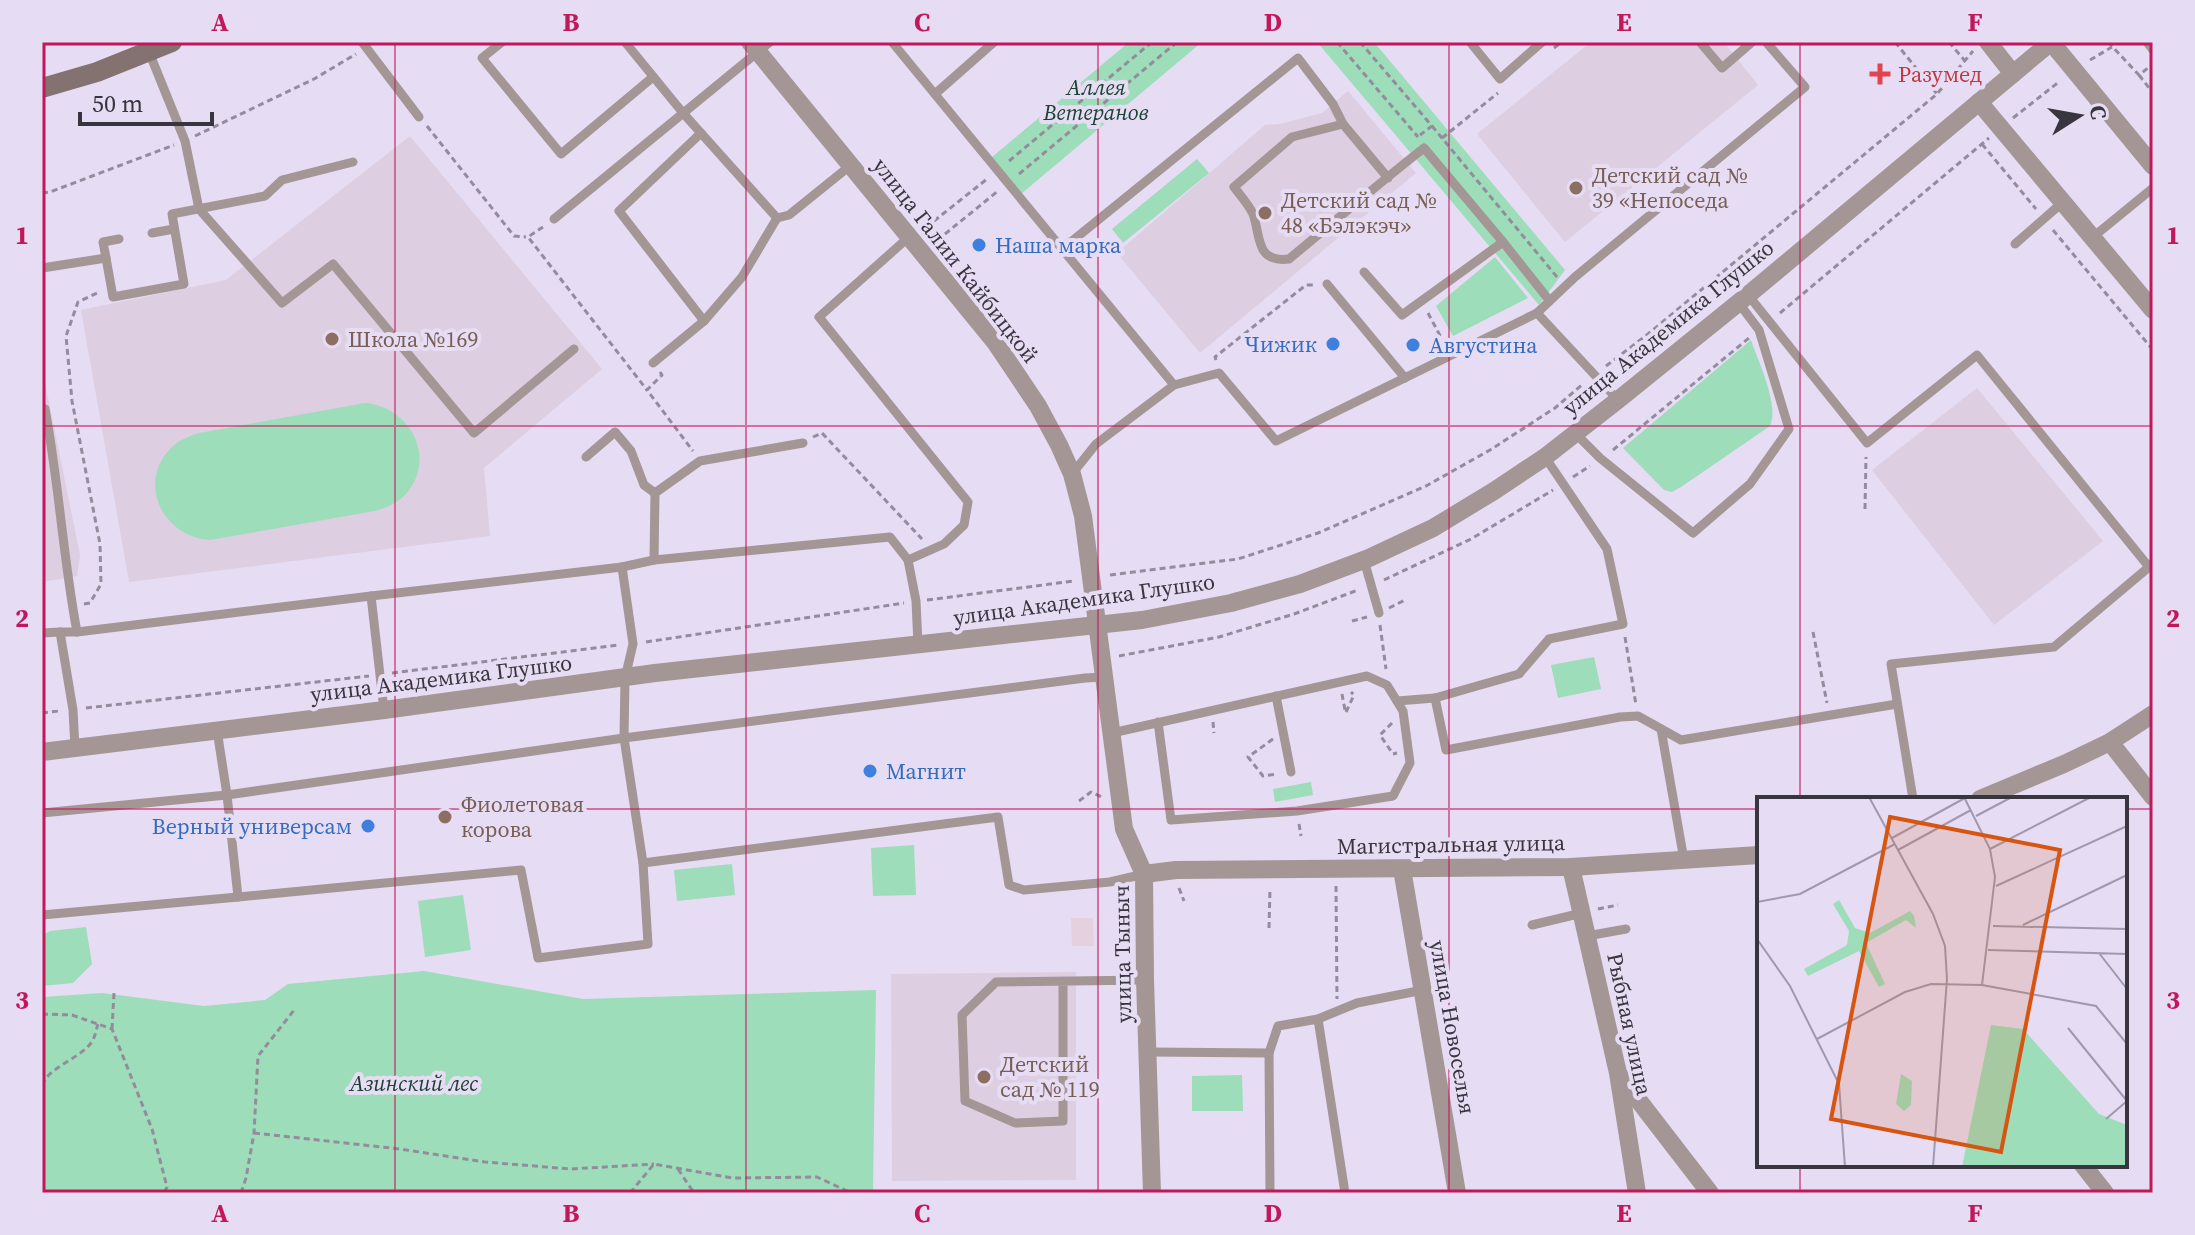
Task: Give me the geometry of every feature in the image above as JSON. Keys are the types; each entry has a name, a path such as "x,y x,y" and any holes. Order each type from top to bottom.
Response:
{"main road":[{"path":"42,88 97,72 172,42"}],"street":[{"path":"1988,42 2013,74"},
{"path":"2051,42 2153,166"},
{"name":"улица Академика Глушко","path":"42,752 625,678 1142,620 1231,603 1300,584 1364,560 1433,528 1545,457 1743,299 2051,42"},
{"name":"улица Галии Кайбицкой","path":"759,45 851,165 995,342 1038,406 1072,474 1083,516 1098,625"},
{"path":"1979,102 2153,310"},
{"name":"улица Тыныч","path":"1098,625 1124,829 1144,874 1152,1193"},
{"path":"1985,797 2110,742 2153,714"},
{"path":"2110,742 2153,797"},
{"name":"Магистральная улица","path":"1144,874 1176,870 1571,867 1757,855"},
{"name":"Рыбная улица","path":"1571,867 1618,1073 1637,1193"},
{"name":"улица Новоселья","path":"1402,869 1457,1193"},
{"path":"1618,1073 1710,1193"},
{"path":"2085,1167 2105,1193"}],"lane":[{"path":"502,42 482,58 561,154 653,77"},
{"path":"625,42 683,113 777,218"},
{"path":"892,42 1174,385"},
{"path":"935,94 994,42"},
{"path":"1470,42 1500,79 1542,42"},
{"path":"1700,42 1722,68 1752,42"},
{"path":"1072,474 1096,444 1174,385 1219,373 1276,441 1537,313 1564,286 1805,87 1766,42"},
{"path":"2147,42 2153,50"},
{"path":"364,45 419,117"},
{"path":"554,219 683,113 759,45"},
{"path":"149,52 185,141 199,209 282,303 333,264 474,433 574,349"},
{"path":"1061,250 1298,58 1333,104 1343,124 1388,178"},
{"path":"1343,124 1292,137 1234,187 1252,214 1258,242 1270,256 1278,260 1289,259 1424,148 1549,300"},
{"path":"701,133 619,211 704,321"},
{"path":"119,239 103,242 113,297 184,284 172,214 265,196 282,180 353,162"},
{"path":"653,363 704,321 742,277 777,218 789,215 851,165"},
{"path":"2093,237 2153,188"},
{"path":"2015,244 2063,202"},
{"path":"152,233 174,229"},
{"path":"908,560 944,544 964,525 968,502 819,317 910,236"},
{"path":"1364,272 1402,315 1503,242"},
{"path":"42,268 106,258"},
{"path":"1327,284 1405,378"},
{"path":"1576,434 1600,458 1693,533 1750,484 1789,429 1759,330 1743,299"},
{"path":"1743,299 1867,443 1977,355 2151,565 2054,647 1891,664 1913,797"},
{"path":"1537,313 1618,400"},
{"path":"42,409 45,409 54,457 60,525 77,632"},
{"path":"586,457 615,432 631,451 644,485 655,493"},
{"path":"655,493 700,461 803,443"},
{"path":"1397,701 1435,698 1519,674 1549,639 1623,624 1607,549 1545,457"},
{"path":"654,560 655,493"},
{"path":"42,633 77,632 622,567 654,560 890,537 908,560 916,601 918,645"},
{"path":"1364,560 1379,613"},
{"path":"42,915 521,870 538,958 648,944 643,863 624,738 625,678 633,644 622,567"},
{"path":"371,596 384,710"},
{"path":"60,632 73,710 75,748"},
{"path":"1112,733 1158,722 1367,676 1387,685 1403,711 1410,763 1393,796 1297,811 1171,820 1158,722"},
{"path":"42,813 227,795 624,738 1104,677"},
{"path":"1276,696 1291,772"},
{"path":"1435,698 1446,750 1620,717 1638,716 1681,740 1897,704"},
{"path":"1661,729 1684,860"},
{"path":"217,730 238,897"},
{"path":"643,863 998,817 1009,885 1024,890 1110,882 1144,874"},
{"path":"1532,925 1582,913"},
{"path":"1587,936 1626,929"},
{"path":"1063,982 1063,1121 1015,1123 965,1101 962,1015 996,982 1145,980"},
{"path":"1270,1193 1269,1053 1278,1026 1318,1019 1357,1003 1423,990"},
{"path":"1318,1019 1345,1193"},
{"path":"1149,1052 1269,1053"}],"path":[{"path":"934,221 1152,42"},
{"path":"945,234 1177,42"},
{"path":"1337,42 1418,137 1432,126"},
{"path":"1360,42 1564,286"},
{"path":"1895,42 1937,94"},
{"path":"1949,42 1965,61"},
{"path":"2108,42 2153,93"},
{"path":"42,193 185,141 314,79 364,45"},
{"path":"2139,75 2153,64"},
{"path":"419,117 514,236 528,237 554,219"},
{"path":"1982,144 2153,350"},
{"path":"528,237 700,461"},
{"path":"1219,373 1215,357 1306,285 1327,284"},
{"path":"72,605 90,603 101,584 100,544 72,401 66,336 78,302 111,286"},
{"path":"1430,316 1451,356"},
{"path":"647,390 662,375 653,363"},
{"path":"803,443 822,433 932,550"},
{"path":"1865,509 1867,443"},
{"path":"42,713 633,644 916,601 1074,581"},
{"path":"1379,613 1387,685"},
{"path":"1623,624 1638,716"},
{"path":"1813,632 1829,716"},
{"path":"1339,682 1354,695 1346,712"},
{"path":"1283,731 1248,757 1263,776 1291,772"},
{"path":"1380,735 1393,754 1409,751"},
{"path":"1079,801 1091,792"},
{"path":"1269,928 1270,870"},
{"path":"1336,878 1337,1012"},
{"path":"1176,881 1184,901"},
{"path":"114,993 112,1029 152,1129 167,1187 164,1193"},
{"path":"241,1193 254,1133 258,1056 295,1009"},
{"path":"42,1014 72,1015 112,1029"},
{"path":"42,1085 45,1077 64,1066 92,1042 98,1024"},
{"path":"254,1133 485,1162 571,1169 654,1164 732,1178 817,1177 851,1193"},
{"path":"630,1193 654,1164"},
{"path":"678,1168 694,1193"}],"shaded area":[{"name":"Детский сад № 39 «Непоседа","path":"1591,42 1724,42 1758,85 1565,242 1477,134"},
{"name":"Детский сад № 48 «Бэлэкэч»","path":"1348,91 1416,173 1200,353 1117,253 1265,125 1322,113"},
{"name":"Школа №169","path":"410,136 602,369 484,468 490,536 129,582 81,310 226,280"},
{"path":"42,368 80,555 77,576 42,582"},
{"path":"1977,388 2103,541 1994,625 1872,470"},
{"path":"1071,918 1093,918 1094,946 1072,946"},
{"name":"Детский сад № 119","path":"1076,972 1076,1180 892,1181 891,974"}],"green space":[{"name":"Аллея Ветеранов","path":"1129,42 1202,42 1021,194 991,158"},
{"path":"1317,42 1374,42 1565,270 1539,305"},
{"path":"1197,159 1209,173 1123,243 1112,229"},
{"path":"1495,257 1528,298 1453,336 1436,306"},
{"path":"1751,340 1770,396 1770,426 1681,487 1672,492 1664,490 1623,448"},
{"path":"365,403 396,414 415,438 419,467 414,482 398,501 375,511 210,540 193,537 179,529 160,506 156,477 161,462 171,448 184,439 199,433"},
{"path":"1594,657 1601,689 1558,698 1551,665"},
{"path":"1311,782 1313,795 1275,802 1273,789"},
{"path":"914,845 916,895 873,896 871,848"},
{"path":"732,864 735,895 677,901 674,870"},
{"path":"463,895 471,950 425,957 418,901"},
{"path":"86,927 92,964 73,983 42,986 42,935 50,931"},
{"name":"Азинский лес","path":"424,971 583,999 876,990 873,1189 877,1193 42,1193 42,997 102,993 204,1006 265,1000 288,984"},
{"path":"1242,1075 1243,1111 1192,1111 1192,1076"}],"place":[{"name":"Разумед","path":"1880,74"},
{"name":"Детский сад № 39 «Непоседа","path":"1576,188"},
{"name":"Детский сад № 48 «Бэлэкэч»","path":"1265,213"},
{"name":"Наша марка","path":"979,245"},
{"name":"Школа №169","path":"332,339"},
{"name":"Чижик","path":"1333,344"},
{"name":"Августина","path":"1413,345"},
{"name":"Магнит","path":"870,771"},
{"name":"Фиолетовая корова","path":"445,817"},
{"name":"Верный универсам","path":"368,826"},
{"name":"Детский сад № 119","path":"984,1077"}]}
